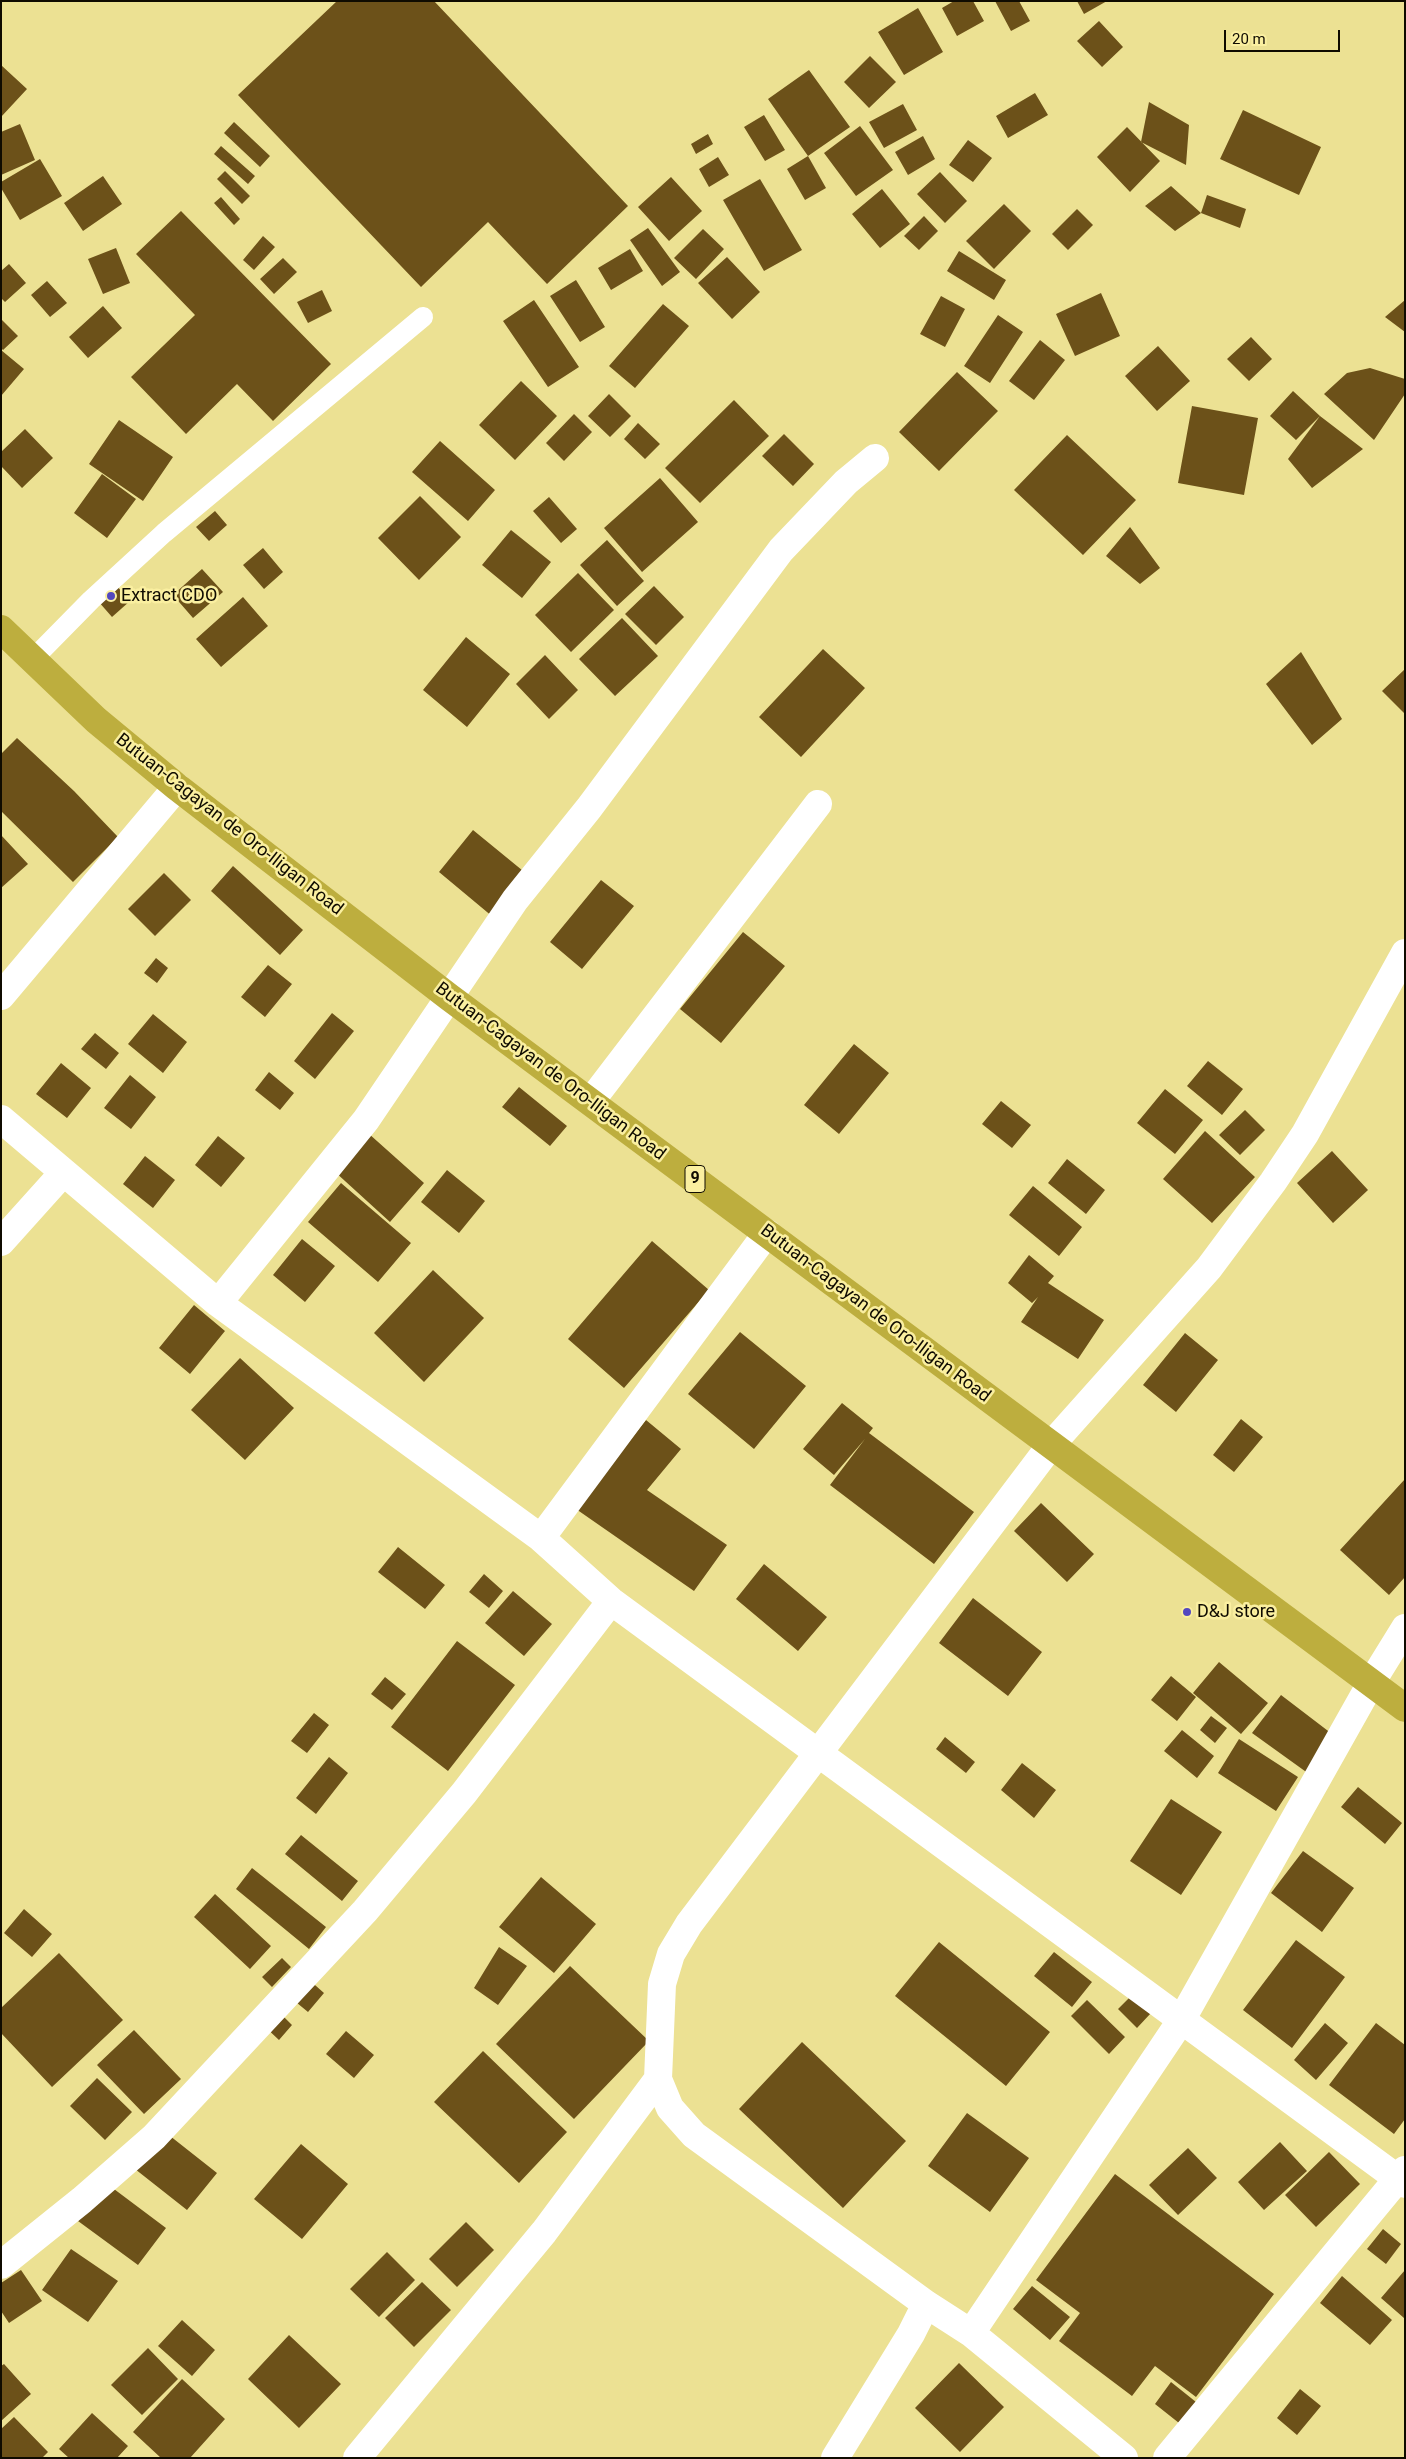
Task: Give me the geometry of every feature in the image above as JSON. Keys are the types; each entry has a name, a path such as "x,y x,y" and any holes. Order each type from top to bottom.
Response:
{"highway":[{"name":"Butuan-Cagayan de Oro-Iligan Road","path":"1,629 96,720 177,786 449,997 1405,1708"}],"street":[{"path":"218,1303 366,1120 515,900 601,793 781,550 846,482 875,458"},
{"path":"1,996 177,786"},
{"path":"591,1101 818,804"},
{"path":"1124,2458 971,2333 926,2304 694,2135 670,2108 658,2079 662,1984 671,1954 689,1924 1051,1445 1209,1268 1273,1182 1305,1134 1405,953"},
{"path":"1,1119 218,1303 541,1538 611,1601 1402,2178 1167,2458"},
{"path":"1,1242 64,1172"},
{"path":"541,1538 767,1233"},
{"path":"1,2266 82,2200 154,2137 365,1911 464,1793 611,1601"},
{"path":"971,2333 1182,2019 1371,1683 1405,1628"},
{"path":"357,2458 544,2232 658,2079"},
{"path":"835,2458 912,2334 926,2304"}],"lane":[{"path":"32,660 91,600 164,533 423,317"}],"building":[{"path":"337,1 434,1 628,206 547,284 488,222 421,287 238,95"},
{"path":"954,1 973,1 984,21 957,36 942,8"},
{"path":"995,1 1019,1 1030,21 1011,31"},
{"path":"1077,1 1107,1 1084,14"},
{"path":"918,8 943,52 904,75 878,32"},
{"path":"1099,21 1123,47 1102,67 1077,41"},
{"path":"870,56 896,82 869,108 844,82"},
{"path":"1,65 27,89 1,117"},
{"path":"809,70 850,127 808,156 768,99"},
{"path":"1035,93 1048,115 1008,138 996,116"},
{"path":"1149,102 1189,125 1186,165 1141,142"},
{"path":"903,104 917,130 884,148 869,122"},
{"path":"1243,110 1321,147 1299,195 1220,159"},
{"path":"764,115 785,150 765,161 744,127"},
{"path":"234,122 270,156 260,167 224,133"},
{"path":"20,124 35,160 1,175 1,132"},
{"path":"860,126 893,170 856,196 824,153"},
{"path":"1127,127 1160,161 1130,192 1097,157"},
{"path":"708,134 713,144 696,154 691,144"},
{"path":"923,136 935,159 908,175 895,152"},
{"path":"968,140 992,158 973,182 949,165"},
{"path":"221,146 255,176 248,184 214,154"},
{"path":"808,156 826,188 805,200 787,169"},
{"path":"718,157 729,175 709,187 699,169"},
{"path":"40,159 62,196 20,220 1,188 1,182"},
{"path":"225,171 250,196 242,204 217,179"},
{"path":"940,172 967,201 945,223 917,194"},
{"path":"103,176 122,204 83,231 64,203"},
{"path":"671,177 702,211 669,241 638,207"},
{"path":"760,179 802,250 764,271 723,200"},
{"path":"1171,186 1201,213 1175,231 1145,206"},
{"path":"882,189 910,224 880,248 852,214"},
{"path":"1207,195 1246,209 1240,228 1201,213"},
{"path":"221,197 240,219 234,225 214,203"},
{"path":"1004,204 1031,231 994,269 966,241"},
{"path":"1077,209 1093,225 1068,250 1052,234"},
{"path":"181,211 331,364 273,421 237,384 186,434 131,377 195,315 136,254"},
{"path":"924,216 938,231 919,250 904,236"},
{"path":"648,228 680,272 662,286 630,240"},
{"path":"703,229 724,249 696,279 674,258"},
{"path":"263,236 275,247 254,270 243,260"},
{"path":"116,248 130,283 103,294 88,259"},
{"path":"630,249 643,271 611,290 598,268"},
{"path":"959,251 1006,280 994,300 947,271"},
{"path":"727,257 760,292 732,319 698,283"},
{"path":"283,258 297,272 274,294 260,279"},
{"path":"9,264 26,283 5,302 1,298 1,271"},
{"path":"576,280 605,327 580,342 550,296"},
{"path":"47,281 67,303 50,317 31,295"},
{"path":"322,290 332,311 308,323 297,302"},
{"path":"1101,293 1120,336 1075,356 1056,314"},
{"path":"941,296 965,309 945,347 920,334"},
{"path":"534,300 579,367 548,387 503,321"},
{"path":"1405,300 1405,332 1385,317"},
{"path":"663,304 689,326 635,388 609,366"},
{"path":"103,306 122,328 88,358 69,337"},
{"path":"998,315 1023,332 990,383 964,366"},
{"path":"1,319 18,336 3,350 1,348"},
{"path":"1251,337 1272,359 1249,381 1227,359"},
{"path":"1040,340 1065,360 1034,400 1009,381"},
{"path":"1158,346 1190,381 1157,411 1125,376"},
{"path":"1,350 24,369 1,396"},
{"path":"1370,368 1405,379 1405,394 1374,440 1324,394 1347,373"},
{"path":"957,372 998,411 939,471 899,432"},
{"path":"521,381 557,416 515,460 479,425"},
{"path":"1293,391 1320,416 1296,440 1270,416"},
{"path":"609,394 631,416 610,437 588,416"},
{"path":"734,400 769,436 700,503 665,468"},
{"path":"1192,406 1258,418 1244,495 1178,483"},
{"path":"574,414 592,432 564,461 546,443"},
{"path":"1320,416 1363,449 1312,488 1288,459"},
{"path":"119,420 173,457 143,501 89,464"},
{"path":"638,423 660,444 645,459 624,439"},
{"path":"25,429 53,458 22,488 1,466 1,452"},
{"path":"784,434 814,464 793,486 762,456"},
{"path":"1067,435 1136,500 1083,555 1014,490"},
{"path":"440,441 495,490 468,521 412,472"},
{"path":"102,474 136,499 107,538 74,513"},
{"path":"660,478 698,522 642,572 604,528"},
{"path":"420,496 461,537 419,580 378,538"},
{"path":"549,497 577,529 561,543 533,511"},
{"path":"215,511 227,525 209,541 196,527"},
{"path":"1130,527 1160,568 1140,584 1106,556"},
{"path":"511,530 551,562 522,598 482,565"},
{"path":"607,540 644,581 617,606 580,565"},
{"path":"263,548 283,572 264,589 243,565"},
{"path":"202,569 223,592 193,618 173,595"},
{"path":"578,573 614,610 571,652 535,615"},
{"path":"116,585 130,601 112,617 98,601"},
{"path":"654,586 684,617 656,645 625,614"},
{"path":"243,597 268,626 221,667 196,639"},
{"path":"622,618 658,656 615,696 579,659"},
{"path":"466,637 510,674 467,727 423,690"},
{"path":"823,649 865,688 801,757 759,717"},
{"path":"1301,652 1342,719 1312,745 1266,684"},
{"path":"545,655 578,690 549,719 516,684"},
{"path":"1405,669 1405,714 1382,691"},
{"path":"17,738 74,791 118,837 73,882 1,811 1,754"},
{"path":"473,830 528,875 493,917 439,872"},
{"path":"1,835 28,864 1,888"},
{"path":"233,866 303,930 280,955 211,891"},
{"path":"164,873 191,900 155,936 128,909"},
{"path":"601,880 634,906 582,969 550,942"},
{"path":"743,932 785,966 721,1043 680,1009"},
{"path":"156,958 168,968 157,983 144,973"},
{"path":"268,965 292,984 265,1017 241,997"},
{"path":"332,1013 354,1031 315,1079 294,1061"},
{"path":"153,1014 187,1042 163,1073 128,1044"},
{"path":"95,1033 119,1053 106,1069 81,1049"},
{"path":"854,1044 889,1073 839,1134 804,1105"},
{"path":"1208,1061 1243,1089 1222,1115 1187,1086"},
{"path":"61,1063 91,1088 67,1118 36,1094"},
{"path":"269,1072 294,1093 280,1110 255,1090"},
{"path":"130,1075 156,1097 131,1129 104,1108"},
{"path":"519,1087 567,1126 550,1146 502,1107"},
{"path":"1165,1089 1203,1120 1175,1154 1137,1123"},
{"path":"1001,1101 1031,1125 1012,1148 982,1124"},
{"path":"1245,1110 1265,1130 1240,1155 1219,1135"},
{"path":"1205,1131 1255,1177 1212,1223 1163,1179"},
{"path":"368,1133 424,1183 390,1222 334,1171"},
{"path":"218,1136 245,1158 221,1187 195,1165"},
{"path":"1332,1151 1368,1190 1333,1223 1297,1183"},
{"path":"145,1156 175,1180 153,1208 123,1184"},
{"path":"1067,1159 1105,1190 1086,1214 1048,1183"},
{"path":"447,1170 485,1201 459,1233 421,1202"},
{"path":"341,1183 411,1243 378,1282 308,1222"},
{"path":"1033,1186 1082,1227 1059,1256 1009,1215"},
{"path":"302,1239 335,1266 305,1302 273,1275"},
{"path":"652,1241 709,1290 624,1388 568,1339"},
{"path":"1029,1255 1054,1276 1048,1283 1104,1320 1078,1359 1021,1322 1038,1297 1032,1303 1008,1283"},
{"path":"433,1270 484,1318 424,1382 374,1333"},
{"path":"194,1305 225,1331 190,1374 159,1348"},
{"path":"740,1332 806,1386 754,1449 688,1394"},
{"path":"1185,1333 1218,1360 1176,1412 1143,1385"},
{"path":"240,1358 294,1408 245,1460 191,1410"},
{"path":"842,1403 873,1428 869,1433 974,1512 934,1564 830,1485 865,1439 834,1475 803,1449"},
{"path":"1241,1419 1263,1437 1234,1472 1213,1455"},
{"path":"646,1420 681,1449 647,1490 727,1545 694,1591 576,1509"},
{"path":"1405,1479 1405,1577 1389,1595 1340,1550"},
{"path":"1041,1503 1094,1554 1067,1582 1014,1531"},
{"path":"398,1547 445,1585 425,1609 378,1572"},
{"path":"764,1564 827,1617 798,1651 736,1599"},
{"path":"484,1574 503,1591 489,1608 469,1592"},
{"path":"513,1591 552,1624 524,1656 485,1623"},
{"path":"973,1598 1042,1652 1008,1696 939,1643"},
{"path":"457,1641 515,1685 448,1771 391,1727"},
{"path":"1219,1662 1268,1703 1241,1734 1193,1693"},
{"path":"1171,1676 1196,1697 1177,1721 1151,1700"},
{"path":"385,1677 406,1694 392,1710 371,1694"},
{"path":"1281,1695 1336,1737 1309,1774 1252,1733"},
{"path":"314,1713 329,1725 307,1753 291,1741"},
{"path":"1211,1716 1227,1728 1215,1743 1200,1730"},
{"path":"1182,1730 1214,1756 1197,1778 1164,1751"},
{"path":"945,1737 975,1762 966,1773 936,1749"},
{"path":"1239,1739 1298,1777 1276,1811 1218,1773"},
{"path":"329,1757 348,1773 316,1814 296,1798"},
{"path":"1022,1763 1056,1790 1034,1818 1001,1790"},
{"path":"1358,1787 1402,1823 1385,1844 1341,1807"},
{"path":"1171,1799 1222,1832 1181,1895 1130,1861"},
{"path":"301,1835 358,1881 342,1901 285,1854"},
{"path":"1303,1851 1354,1888 1322,1932 1271,1893"},
{"path":"252,1868 326,1927 309,1949 236,1889"},
{"path":"541,1877 596,1924 554,1973 499,1927"},
{"path":"215,1894 271,1946 250,1969 194,1917"},
{"path":"24,1909 52,1934 32,1957 4,1933"},
{"path":"1296,1940 1345,1977 1292,2048 1243,2010"},
{"path":"939,1942 1050,2032 1006,2086 895,1996"},
{"path":"499,1947 527,1966 498,2005 474,1988"},
{"path":"1054,1952 1092,1982 1072,2007 1034,1976"},
{"path":"59,1953 123,2020 52,2087 1,2033 1,2008"},
{"path":"282,1958 291,1967 272,1987 262,1977"},
{"path":"570,1966 649,2041 574,2119 496,2044"},
{"path":"307,1978 324,1993 308,2012 291,1998"},
{"path":"1132,1995 1151,2013 1137,2028 1118,2009"},
{"path":"1087,2000 1125,2037 1109,2054 1071,2016"},
{"path":"277,2010 292,2025 279,2040 263,2025"},
{"path":"1325,2023 1348,2043 1316,2080 1294,2060"},
{"path":"1376,2023 1405,2045 1405,2119 1394,2134 1329,2085"},
{"path":"134,2030 181,2079 144,2114 97,2065"},
{"path":"346,2031 374,2055 354,2078 326,2054"},
{"path":"802,2042 906,2141 843,2208 739,2109"},
{"path":"483,2051 567,2132 519,2183 434,2102"},
{"path":"97,2078 132,2112 105,2140 70,2106"},
{"path":"967,2113 1029,2158 990,2212 928,2166"},
{"path":"165,2132 217,2173 187,2210 135,2169"},
{"path":"1280,2142 1307,2171 1264,2210 1238,2182"},
{"path":"301,2144 348,2184 302,2239 254,2199"},
{"path":"1188,2148 1217,2178 1178,2215 1149,2185"},
{"path":"1329,2152 1360,2184 1316,2227 1285,2195"},
{"path":"1115,2174 1274,2294 1196,2397 1155,2366 1132,2396 1059,2341 1080,2313 1036,2280"},
{"path":"106,2183 166,2228 138,2265 78,2221"},
{"path":"466,2222 494,2250 457,2287 429,2259"},
{"path":"1383,2229 1401,2244 1386,2264 1367,2249"},
{"path":"71,2249 118,2281 88,2322 42,2290"},
{"path":"387,2252 415,2280 379,2317 350,2289"},
{"path":"21,2270 42,2301 9,2323 1,2311 1,2283"},
{"path":"1405,2270 1405,2316 1404,2318 1381,2298"},
{"path":"1342,2276 1392,2320 1370,2345 1320,2303"},
{"path":"422,2282 451,2310 414,2347 385,2318"},
{"path":"1032,2286 1070,2317 1050,2340 1013,2309"},
{"path":"182,2320 215,2350 192,2376 158,2346"},
{"path":"289,2335 341,2384 299,2428 248,2379"},
{"path":"148,2348 178,2379 142,2415 111,2385"},
{"path":"959,2363 1004,2407 960,2452 915,2408"},
{"path":"4,2364 31,2394 1,2421 1,2366"},
{"path":"182,2379 225,2419 190,2458 161,2458 133,2432"},
{"path":"1171,2382 1196,2402 1179,2423 1155,2404"},
{"path":"1300,2389 1321,2406 1297,2435 1277,2418"},
{"path":"92,2413 128,2446 117,2458 69,2458 59,2449"},
{"path":"14,2417 48,2452 42,2458 1,2458 1,2429"}],"place":[{"name":"Extract CDO","path":"111,596"},
{"name":"D&J store","path":"1187,1612"}]}
